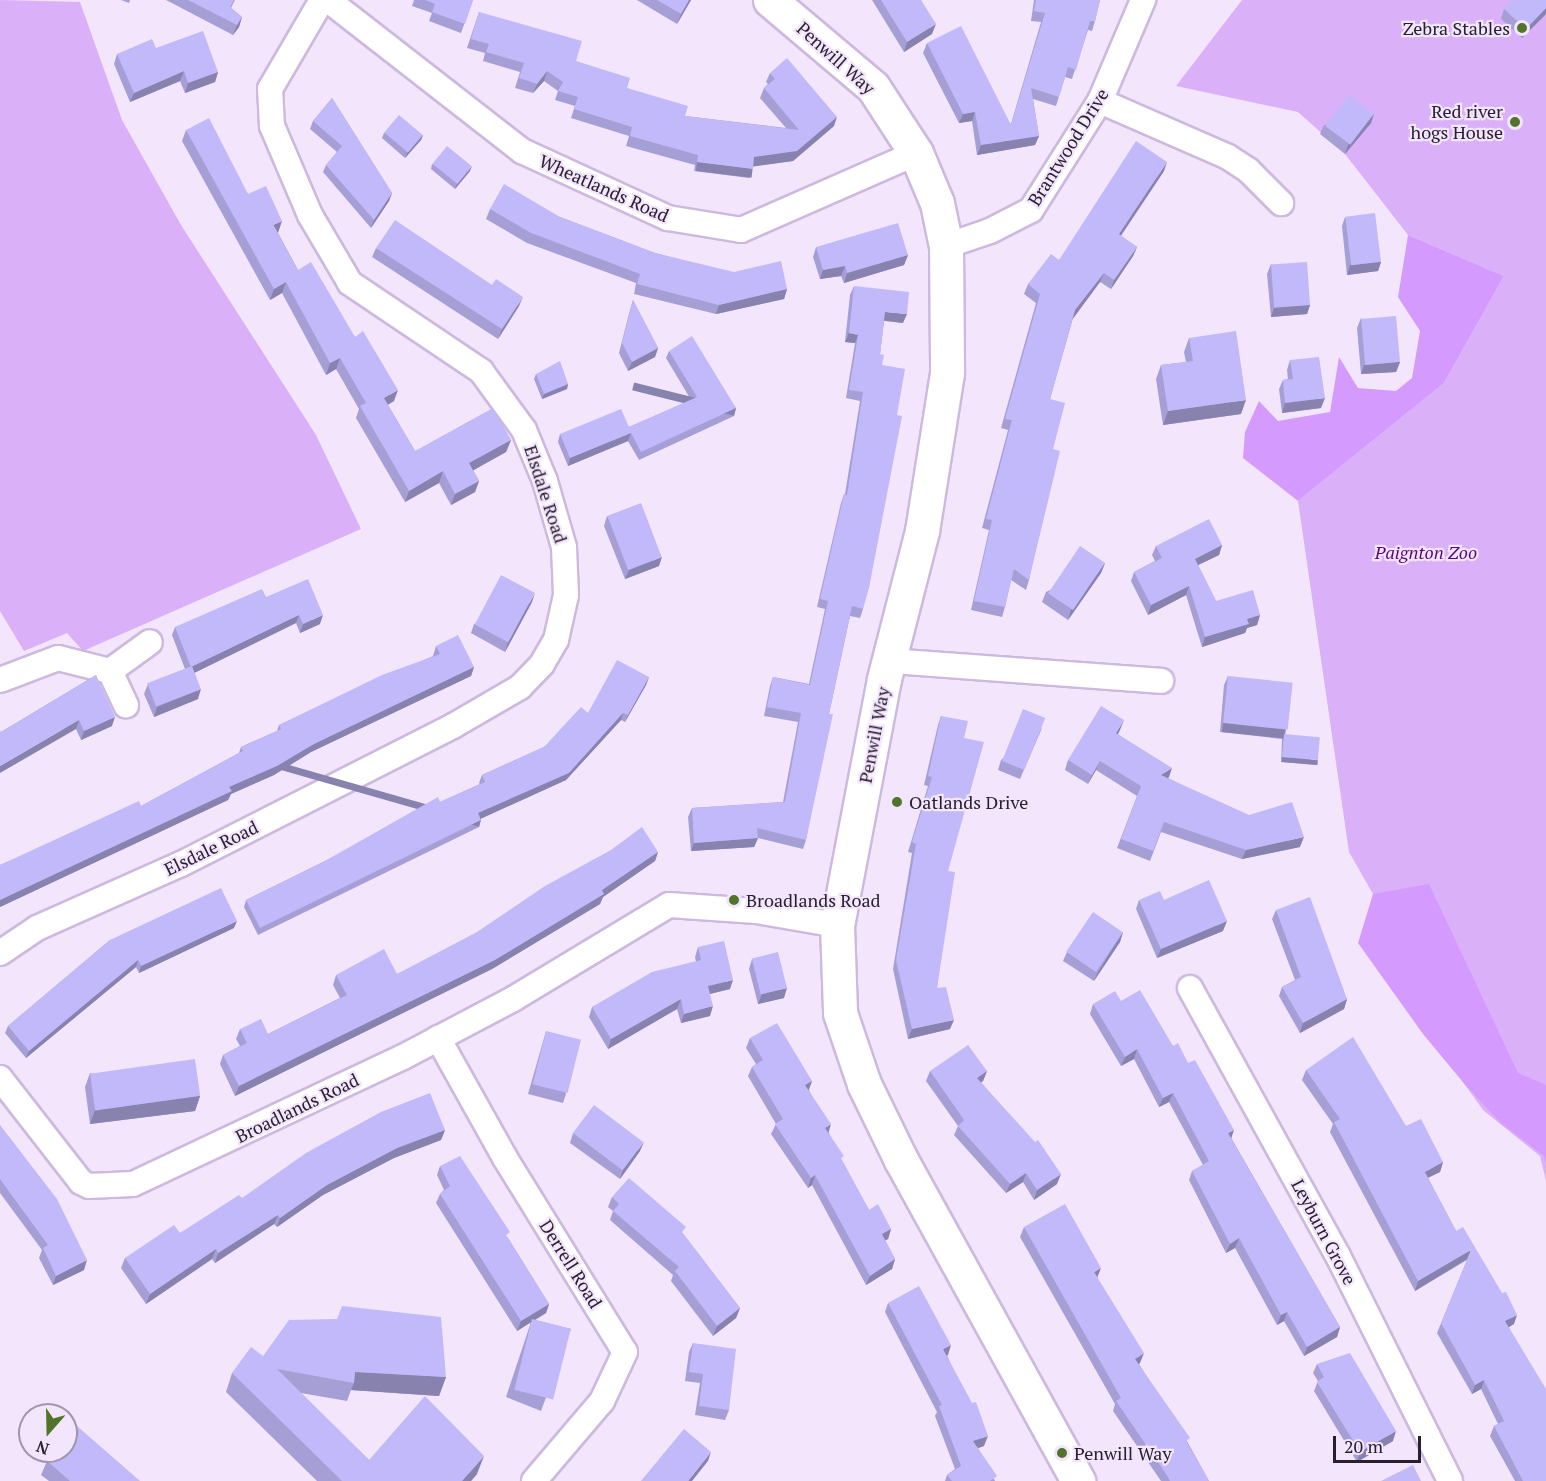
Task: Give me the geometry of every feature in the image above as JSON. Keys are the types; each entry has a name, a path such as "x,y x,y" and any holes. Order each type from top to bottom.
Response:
{"street":[{"name":"Elsdale Road","path":"0,953 37,928 181,864 462,720 520,687 542,664 556,640 566,596 564,547 545,481 524,430 481,371 350,283 310,215 272,126 270,89 322,0"},
{"name":"Wheatlands Road","path":"328,0 522,151 668,218 741,230 916,153"},
{"name":"Penwill Way","path":"770,0 873,87 916,153 937,203 946,246 947,373 922,531 891,661 837,925 840,1013 864,1084 996,1337 1078,1481"},
{"name":"Brantwood Drive","path":"946,246 990,231 1030,210 1100,101 1143,0"},
{"path":"1100,101 1228,157 1248,170 1281,203"},
{"path":"0,680 58,658 110,671 150,642"},
{"path":"891,661 1161,681"},
{"path":"110,671 126,705"},
{"name":"Broadlands Road","path":"0,1078 81,1182 89,1186 133,1184 438,1038 513,999 669,905 756,911 837,925"},
{"name":"Leyburn Grove","path":"1190,988 1338,1256 1450,1481"},
{"name":"Derrell Road","path":"438,1038 505,1158 625,1352 602,1401 534,1481"}],"green space":[{"path":"0,0 80,2 122,120 181,225 316,435 361,529 83,651 67,633 24,651 0,611"},
{"name":"Paignton Zoo","path":"1242,0 1546,0 1546,1181 1540,1156 1483,1110 1364,942 1373,894 1349,852 1298,501 1444,383 1504,276 1408,235 1345,154 1298,112 1176,86"}],"shaded area":[{"path":"1408,235 1504,276 1444,383 1298,501 1243,458 1245,432 1259,401 1278,421 1330,412 1339,357 1358,388 1396,391 1412,378 1420,331 1398,297"},
{"path":"1429,884 1518,1073 1546,1085 1546,1163 1544,1156 1501,1123 1467,1087 1423,1034 1358,943 1373,894"}],"building":[{"path":"188,0 234,0 230,7 242,17 237,25"},
{"path":"425,0 473,0 465,24 432,12 435,4"},
{"path":"657,0 689,0 681,14"},
{"path":"881,0 921,0 936,24 907,42"},
{"path":"1036,0 1100,0 1095,21 1090,21 1076,70 1068,67 1059,97 1031,88 1039,136 981,145 975,112 963,114 927,43 961,26 1011,125 1045,13 1034,11"},
{"name":"Zebra Stables","path":"1513,0 1546,0 1546,8 1526,29 1504,9"},
{"path":"479,12 582,41 576,61 630,78 627,88 688,106 685,116 799,130 764,88 775,79 770,73 787,58 837,117 797,151 754,157 753,169 697,162 698,155 630,136 632,127 574,109 578,97 558,91 563,82 547,71 537,84 519,78 524,63 486,52 489,44 471,39"},
{"path":"203,31 218,72 188,83 184,71 134,93 117,54 152,39 156,48"},
{"path":"1349,95 1374,114 1350,145 1326,126"},
{"path":"332,98 392,193 374,220 326,165 342,146 313,121"},
{"path":"399,115 423,135 408,153 384,133"},
{"path":"209,118 248,194 266,186 282,221 273,225 298,270 311,262 355,337 363,331 398,390 384,398 415,451 493,408 511,440 469,463 479,481 455,494 443,471 409,491 360,406 366,403 340,358 330,363 286,282 274,289 186,130"},
{"path":"1136,141 1167,162 1119,234 1137,247 1114,280 1104,273 1075,310 1050,399 1065,403 1053,449 1060,451 1029,580 1014,569 1005,607 974,601 992,520 986,519 1012,420 1005,419 1040,294 1028,284 1051,254 1059,260"},
{"path":"447,146 472,166 457,184 433,164"},
{"path":"504,184 560,217 655,253 734,272 781,261 787,289 719,305 637,284 640,274 531,233 490,209"},
{"path":"1375,213 1381,262 1351,265 1345,217"},
{"path":"395,220 492,285 496,279 523,297 502,329 376,248"},
{"path":"898,223 908,255 847,273 845,266 823,270 816,247"},
{"path":"1307,262 1310,305 1274,307 1271,265"},
{"path":"854,286 909,292 907,314 885,312 880,354 884,355 882,365 905,369 897,415 902,416 869,588 863,609 852,606 829,714 833,714 806,840 757,828 758,838 694,843 692,808 785,802 801,713 767,707 773,677 810,685 828,601 820,599 844,494 847,495 863,392 849,390 858,335 849,333"},
{"path":"633,300 658,348 632,362 622,343"},
{"path":"1396,316 1400,362 1365,365 1361,319"},
{"path":"1236,331 1246,400 1168,411 1161,365 1193,361 1189,338"},
{"path":"692,336 736,408 641,452 631,433 570,458 560,434 621,409 629,427 697,397 669,351"},
{"path":"1319,357 1325,398 1285,403 1283,380 1293,379 1290,360"},
{"path":"560,361 568,384 544,394 536,374"},
{"path":"641,503 662,557 628,570 607,516"},
{"path":"1209,519 1222,545 1195,559 1216,601 1253,590 1260,615 1247,619 1249,624 1205,637 1189,586 1151,605 1134,572 1162,558 1156,546"},
{"path":"1080,546 1105,563 1073,610 1048,593"},
{"path":"501,575 535,593 508,642 475,624"},
{"path":"308,579 323,615 303,624 299,615 191,667 175,627 262,589 266,597"},
{"path":"458,635 474,667 314,744 277,766 229,787 232,791 0,900 0,865 139,801 141,806 243,751 241,747 281,729 279,725 382,675 440,654 436,646"},
{"path":"617,660 649,677 628,715 623,713 569,773 478,813 481,820 260,928 246,900 325,861 438,797 440,802 485,782 482,775 544,747 581,707 588,713"},
{"path":"192,666 201,689 156,707 147,683"},
{"path":"96,675 115,717 84,731 79,720 0,766 0,730 1,732"},
{"path":"1228,676 1293,683 1288,730 1223,723"},
{"path":"1101,706 1124,720 1116,733 1172,768 1161,775 1249,815 1292,802 1304,837 1246,850 1164,822 1153,851 1121,839 1141,786 1100,761 1092,775 1068,760"},
{"path":"1023,709 1045,718 1024,770 1002,761"},
{"path":"941,716 968,721 964,738 984,742 948,871 955,872 937,988 946,987 954,1020 912,1029 896,960 916,844 912,842 932,777 928,776"},
{"path":"1284,734 1320,737 1318,760 1282,757"},
{"path":"642,827 658,852 602,890 604,894 495,960 239,1086 223,1055 247,1043 240,1029 261,1019 268,1034 347,995 336,975 384,949 397,974 477,932 545,886 611,850"},
{"path":"1209,880 1227,921 1161,949 1139,900 1160,891 1164,900"},
{"path":"221,888 237,921 141,966 138,960 29,1051 8,1026 110,940"},
{"path":"1310,897 1347,999 1303,1023 1282,987 1301,977 1276,910"},
{"path":"1093,912 1123,932 1096,972 1066,952"},
{"path":"724,941 733,980 708,986 713,1006 684,1014 681,999 611,1039 592,1007 652,972 701,960 698,947"},
{"path":"778,952 787,988 761,994 752,959"},
{"path":"1140,990 1173,1046 1178,1043 1188,1063 1195,1060 1234,1130 1228,1133 1340,1327 1307,1347 1287,1312 1281,1315 1239,1238 1230,1244 1192,1171 1209,1161 1173,1093 1163,1098 1137,1049 1125,1057 1093,1004 1115,991 1121,1001"},
{"path":"777,1023 812,1081 805,1085 831,1124 825,1128 844,1156 841,1158 869,1210 878,1204 891,1229 882,1234 895,1259 870,1276 815,1175 811,1178 775,1124 783,1119 752,1067 763,1060 750,1038"},
{"path":"546,1031 581,1040 568,1093 533,1084"},
{"path":"1353,1037 1406,1126 1421,1119 1443,1162 1425,1172 1456,1231 1463,1227 1502,1293 1506,1292 1517,1315 1505,1321 1546,1389 1546,1481 1523,1481 1494,1426 1504,1421 1484,1380 1475,1385 1441,1323 1471,1250 1418,1281 1334,1122 1340,1119 1306,1070"},
{"path":"968,1045 987,1071 977,1078 1035,1142 1038,1140 1061,1174 1037,1190 1026,1173 1010,1184 958,1126 964,1120 930,1071"},
{"path":"195,1059 200,1096 95,1110 90,1074"},
{"path":"430,1093 445,1130 397,1148 327,1185 280,1218 278,1215 218,1253 216,1249 150,1294 125,1258 174,1225 180,1233 239,1195 242,1198 306,1153 381,1112"},
{"path":"594,1105 644,1142 622,1170 573,1133"},
{"path":"0,1125 57,1199 87,1260 56,1276 43,1248 48,1245 0,1179"},
{"path":"460,1156 510,1232 506,1235 549,1304 521,1321 440,1194 450,1186 440,1166"},
{"path":"629,1178 686,1227 682,1232 740,1308 717,1326 675,1271 679,1267 613,1211 619,1204 612,1197"},
{"path":"1065,1204 1101,1268 1094,1272 1144,1353 1135,1359 1190,1438 1186,1441 1209,1481 1170,1481 1116,1401 1121,1398 1024,1227"},
{"path":"919,1286 951,1345 943,1349 972,1403 976,1402 988,1436 973,1441 997,1476 990,1481 952,1481 947,1475 961,1466 939,1406 942,1405 888,1303"},
{"path":"342,1306 441,1317 446,1377 355,1372 354,1383 277,1369 369,1460 425,1396 484,1456 462,1481 342,1481 232,1373 251,1347 263,1356 289,1320 337,1319"},
{"path":"532,1319 571,1329 553,1400 514,1390"},
{"path":"693,1343 736,1349 729,1410 699,1406 703,1374 689,1372"},
{"path":"1350,1353 1396,1431 1360,1452 1317,1382 1324,1377 1317,1364"},
{"path":"78,1427 140,1481 70,1481 49,1463 78,1463"},
{"path":"684,1429 711,1452 688,1481 641,1481"},
{"path":"1413,1465 1421,1481 1381,1481"}],"place":[{"name":"Zebra Stables","path":"1522,28"},
{"name":"Red river hogs House","path":"1515,122"},
{"name":"Oatlands Drive","path":"897,802"},
{"name":"Broadlands Road","path":"734,900"},
{"name":"Penwill Way","path":"1062,1453"}]}
